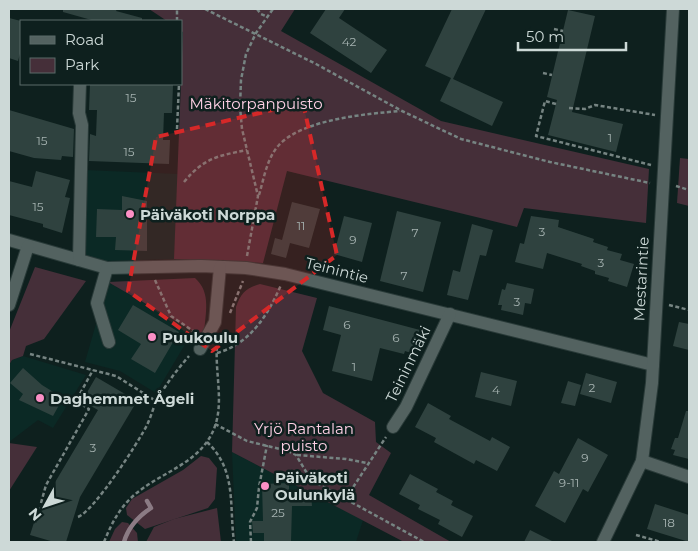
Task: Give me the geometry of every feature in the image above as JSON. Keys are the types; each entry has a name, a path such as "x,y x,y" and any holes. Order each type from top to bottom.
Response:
{"street":[{"name":"Mestarintie","path":"603,542 642,461 653,365 669,116 673,9"},
{"path":"79,260 82,125 79,112 80,85"},
{"name":"Teinintie","path":"9,240 107,268 220,267 245,273 285,274 653,365"},
{"path":"9,305 28,246"},
{"path":"208,343 214,322 220,267"},
{"path":"107,268 97,303 109,342"},
{"name":"Teininmäki","path":"393,428 406,407 450,314"},
{"path":"642,461 689,477"}],"path":[{"path":"205,9 256,33 402,111 461,140 550,162 650,183"},
{"path":"257,9 261,14 268,17"},
{"path":"258,196 247,150 240,107 241,80 246,54 256,33 273,9"},
{"path":"554,29 563,32"},
{"path":"543,73 552,75"},
{"path":"177,129 179,85"},
{"path":"556,104 545,101 536,136 652,165"},
{"path":"569,108 585,109 595,106 634,113 669,116"},
{"path":"228,316 245,273 258,196 271,156 280,144 290,136 306,128 402,111"},
{"path":"184,182 203,162 247,150"},
{"path":"673,186 689,190"},
{"path":"219,283 229,284 245,273"},
{"path":"162,276 154,276 167,311 178,322 208,343 217,346"},
{"path":"217,353 242,343 270,311 282,283 275,282"},
{"path":"676,306 689,310"},
{"path":"208,343 217,346"},
{"path":"104,542 116,516 133,496 181,467 207,442 215,424 218,410 217,346"},
{"path":"30,354 116,376 156,402"},
{"path":"78,517 90,510 114,477 146,426 156,402 177,369 189,356"},
{"path":"41,503 46,485 89,410 76,401 93,370"},
{"path":"215,424 247,441 288,450 296,455 311,480 346,498 400,531 424,542"},
{"path":"346,498 367,463 393,428"},
{"path":"207,442 215,450 227,471 234,542"},
{"path":"252,542 250,522 258,508 258,487 268,445"},
{"path":"296,455 346,459 367,463"},
{"path":"636,535 660,542"}],"highlighted area":[{"path":"303,103 337,255 212,351 128,291 156,137"}],"shaded area":[{"name":"Päiväkoti Norppa","path":"85,170 178,174 174,259 104,261 84,255"},
{"path":"108,282 193,331 156,393 120,371 85,362"},
{"name":"Daghemmet Ågeli","path":"23,356 86,375 53,428 38,420 9,442 9,365 12,360"},
{"name":"Päiväkoti Oulunkylä","path":"232,452 363,520 356,542 236,542"}],"green space":[{"name":"Mäkitorpanpuisto","path":"149,9 295,9 281,31 441,121 649,169 646,223 524,208 517,227 287,171 263,263 174,259 183,32 182,20 166,20"},
{"path":"680,158 689,159 689,206 677,203"},
{"path":"35,267 86,281 44,339 26,346 23,356 12,360 9,365 9,332"},
{"path":"195,278 204,290 206,297 204,335 193,331 108,282"},
{"name":"Yrjö Rantalan puisto","path":"260,284 317,298 302,351 323,393 375,422 376,442 391,453 369,495 451,542 404,542 232,452 236,307 245,292 251,287"},
{"path":"9,443 37,447 9,491"},
{"path":"201,456 209,458 217,468 215,499 208,508 145,529 127,515 126,508 132,499 183,470"},
{"path":"217,508 221,542 146,542 154,527 174,519"},
{"path":"122,522 128,523 137,533 138,542 109,542 115,529"}],"building":[{"path":"63,9 117,9 116,11 142,18 142,20 91,20 63,12"},
{"path":"326,9 345,9 339,18 387,50 371,73 310,33"},
{"path":"452,9 486,9 453,79 503,102 492,126 440,101 451,78 425,66"},
{"path":"568,10 595,16 572,112 623,124 616,152 548,135 557,100 547,97"},
{"path":"9,18 20,21 20,54 18,61 9,58"},
{"path":"90,85 173,85 172,113 164,113 163,140 170,140 169,164 89,161 90,134 96,136 97,110 89,110"},
{"path":"9,110 74,129 73,157 62,156 61,160 34,158 9,151"},
{"path":"36,171 70,180 65,197 70,198 62,233 43,227 43,224 9,215 9,181 32,187"},
{"path":"122,196 147,201 147,251 115,250 116,237 96,237 97,209 122,210"},
{"path":"292,202 320,209 309,248 290,243 286,258 271,254 275,238 282,240"},
{"path":"397,211 441,222 423,292 380,281"},
{"path":"344,216 372,223 362,262 334,254"},
{"path":"531,216 559,220 558,227 594,239 593,242 608,247 607,250 622,254 620,260 634,264 627,287 608,281 609,278 595,274 595,271 581,266 582,264 547,253 543,269 515,262 520,243 524,244"},
{"path":"472,224 493,230 486,256 480,255 468,300 447,295 453,270 460,272"},
{"path":"507,283 534,289 531,304 525,303 523,315 501,310 502,305 498,305 502,289 505,290"},
{"path":"133,305 179,332 155,373 131,359 141,344 118,330"},
{"path":"329,306 420,330 414,354 405,351 404,354 380,348 372,381 332,371 341,335 323,330"},
{"path":"679,322 689,324 689,350 673,346"},
{"path":"23,368 42,385 63,398 53,416 19,400 23,394 10,383"},
{"path":"481,372 517,381 511,406 475,397"},
{"path":"586,373 617,382 611,403 580,394"},
{"path":"96,377 137,401 80,497 66,542 54,542 30,535 39,507 46,509 54,484 98,410 82,401"},
{"path":"568,381 581,385 575,406 561,403"},
{"path":"428,403 451,416 449,419 490,441 492,437 510,447 497,471 476,460 474,464 434,442 436,438 415,427"},
{"path":"686,411 689,411 689,459 673,455 675,450 671,449 675,438 678,438"},
{"path":"578,438 608,455 588,492 583,489 565,523 535,506 554,471 559,474"},
{"path":"410,474 438,489 436,492 453,501 451,505 473,516 462,537 438,524 440,520 418,509 420,505 399,494"},
{"path":"289,483 289,494 311,494 312,506 292,506 291,542 264,542 264,533 253,533 252,521 263,521 262,484"},
{"path":"655,504 689,515 689,542 647,529"},
{"path":"530,530 554,542 524,542"}],"waterway":[{"path":"124,542 134,523 151,508 147,501"}],"place":[{"name":"Päiväkoti Norppa","path":"130,214"},
{"name":"Puukoulu","path":"152,337"},
{"name":"Daghemmet Ågeli","path":"40,398"},
{"name":"Päiväkoti Oulunkylä","path":"265,486"}]}
